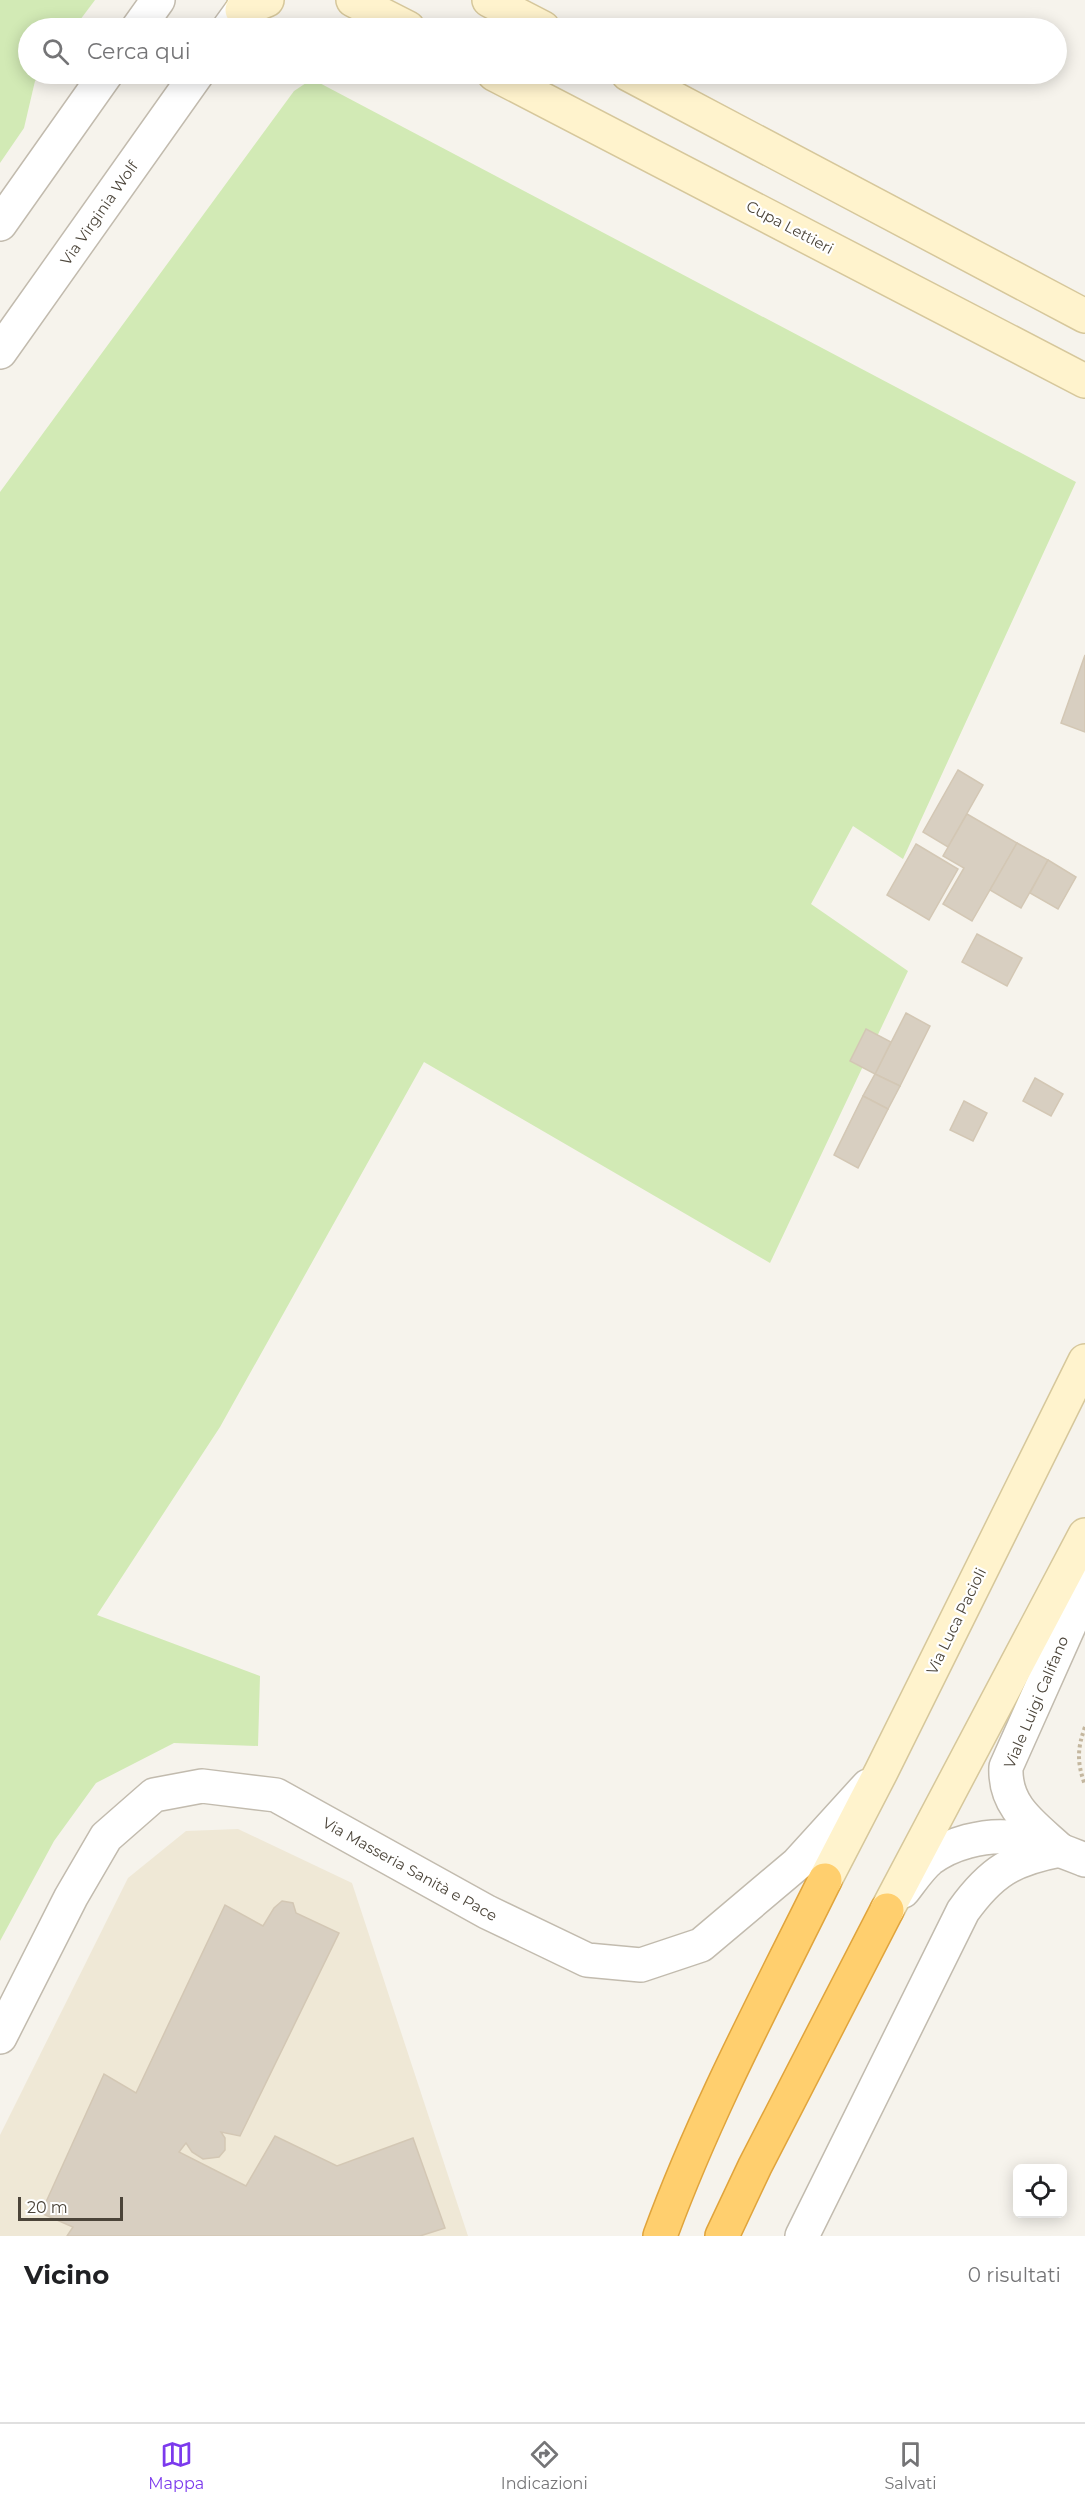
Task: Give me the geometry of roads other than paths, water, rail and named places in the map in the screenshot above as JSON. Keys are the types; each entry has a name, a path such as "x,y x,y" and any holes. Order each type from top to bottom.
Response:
{"highway":[{"path":"660,2236 703,2130 825,1880"},
{"path":"722,2236 760,2156 888,1910"}],"main road":[{"path":"353,0 388,18"},
{"path":"489,0 524,18"},
{"name":"Cupa Lettieri","path":"514,84 1085,381"},
{"path":"647,84 1085,316"},
{"name":"Via Luca Pacioli","path":"825,1880 1085,1361"},
{"path":"888,1910 1085,1535"}],"street":[{"path":"145,18 158,0"},
{"path":"0,224 99,84"},
{"name":"Via Virginia Wolf","path":"0,352 190,84"},
{"name":"Viale Luigi Califano","path":"1072,1855 1015,1807 1005,1784 1006,1767 1073,1617 1085,1535"},
{"name":"Via Masseria Sanità e Pace","path":"0,2037 71,1897 106,1837 154,1795 202,1786 276,1795 487,1912 586,1960 641,1965 701,1945 796,1864 881,1772"},
{"path":"888,1910 929,1860 954,1845 1010,1837 1072,1855"},
{"path":"802,2236 963,1911 980,1889 1005,1867 1029,1856 1072,1855"}]}
